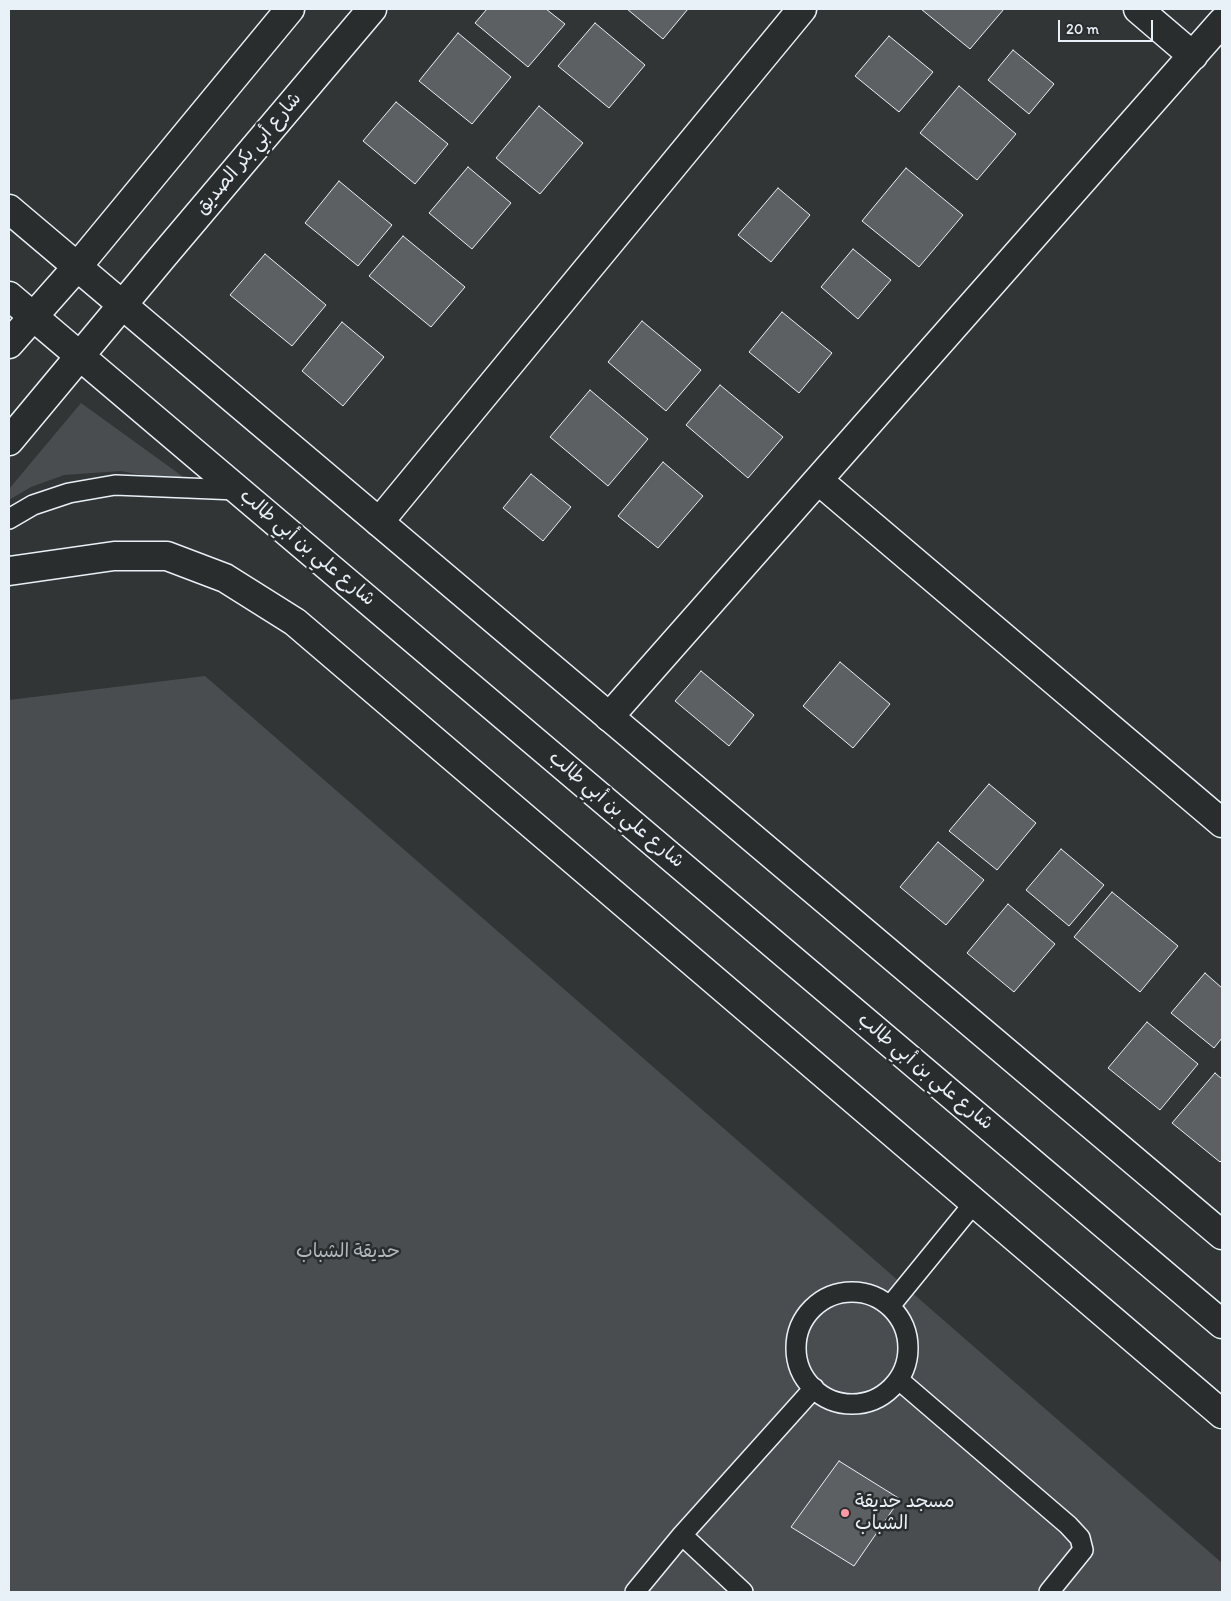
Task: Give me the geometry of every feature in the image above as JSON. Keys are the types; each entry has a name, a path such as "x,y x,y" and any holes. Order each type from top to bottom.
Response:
{"street":[{"path":"9,344 82,261 290,9"},
{"name":"شارع أبي بكر الصديق","path":"9,441 372,9"},
{"path":"379,522 802,9"},
{"path":"1138,9 1193,56"},
{"path":"609,717 1222,22"},
{"path":"9,209 82,261 125,302 379,522 1222,1235"},
{"name":"شارع علي بن أبي طالب","path":"9,296 1222,1324"},
{"path":"818,480 1222,823"},
{"path":"9,572 114,556 167,556 225,578 295,622 1222,1414"}],"lane":[{"path":"9,519 33,504 69,493 115,485 237,490"},
{"path":"890,1306 974,1203"},
{"path":"839,1293 866,1293 890,1306 905,1329 908,1356 899,1380 877,1399 850,1405 824,1398 804,1379 795,1353 798,1327 815,1305 839,1293"},
{"path":"899,1380 1068,1525 1080,1538 1083,1550 1049,1592"},
{"path":"635,1592 682,1535 814,1388"},
{"path":"682,1535 743,1592"}],"green space":[{"path":"81,403 182,476 173,481 121,471 64,475 31,487 9,500 9,489"},
{"name":"حديقة الشباب","path":"205,676 1222,1563 1222,1592 9,1592 9,700"}],"building":[{"path":"487,9 546,9 565,24 528,67 475,23"},
{"path":"627,9 688,9 663,39"},
{"path":"921,9 1004,9 970,49"},
{"path":"595,23 645,65 609,108 558,66"},
{"path":"458,33 511,77 472,124 419,81"},
{"path":"889,36 933,72 899,112 855,76"},
{"path":"1013,50 1054,84 1029,114 988,80"},
{"path":"959,86 1016,134 977,180 920,133"},
{"path":"396,102 448,144 415,184 363,141"},
{"path":"539,106 583,143 540,194 496,158"},
{"path":"468,167 511,203 472,249 429,213"},
{"path":"906,168 963,215 919,267 862,221"},
{"path":"339,181 392,225 358,266 305,223"},
{"path":"778,188 810,215 771,262 738,235"},
{"path":"403,236 465,287 431,327 369,276"},
{"path":"853,249 891,280 858,319 821,287"},
{"path":"265,254 326,305 292,346 230,295"},
{"path":"782,312 832,353 799,393 749,352"},
{"path":"642,321 701,370 666,411 608,362"},
{"path":"342,322 384,357 343,406 302,371"},
{"path":"720,385 783,437 748,478 686,425"},
{"path":"590,390 648,439 608,486 550,437"},
{"path":"663,462 703,496 658,548 618,516"},
{"path":"531,474 571,507 543,541 503,508"},
{"path":"840,662 890,704 853,748 803,706"},
{"path":"701,671 754,715 729,746 675,701"},
{"path":"989,784 1036,823 997,870 949,831"},
{"path":"938,842 984,880 946,925 900,887"},
{"path":"1061,849 1104,885 1069,926 1026,890"},
{"path":"1112,892 1178,946 1140,992 1074,937"},
{"path":"1008,904 1055,944 1014,992 967,953"},
{"path":"1205,973 1222,988 1222,1038 1214,1048 1171,1013"},
{"path":"1147,1022 1198,1064 1160,1110 1108,1068"},
{"path":"1215,1073 1222,1079 1222,1160 1220,1162 1172,1123"},
{"name":"مسجد حديقة الشباب","path":"839,1461 900,1499 854,1566 791,1527"}],"place":[{"name":"مسجد حديقة الشباب","path":"845,1513"}]}
